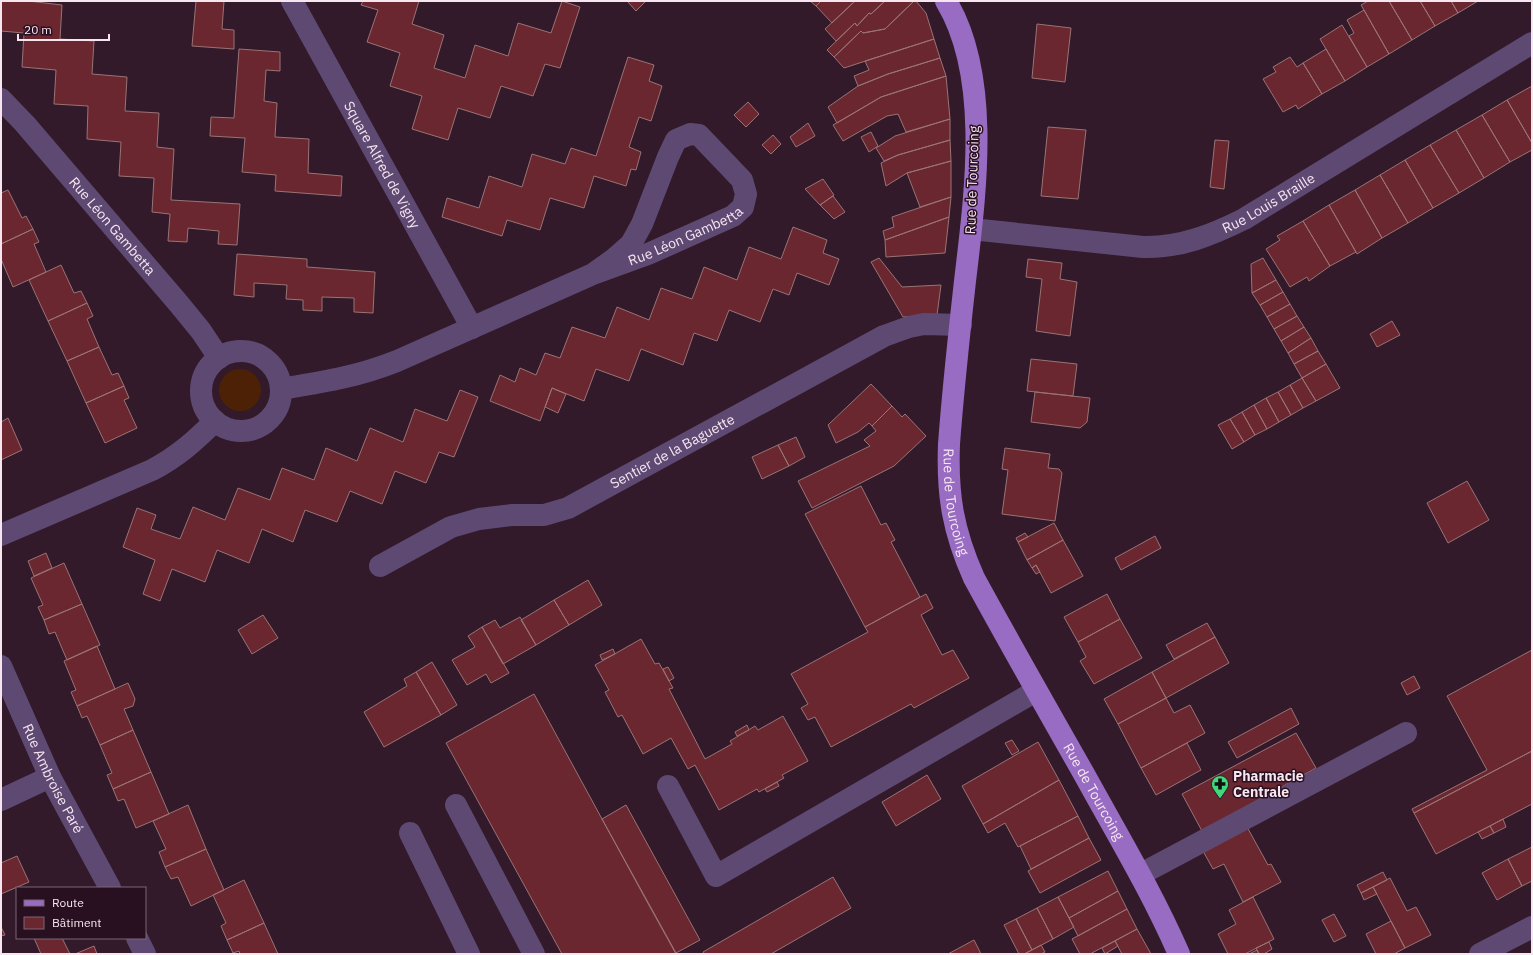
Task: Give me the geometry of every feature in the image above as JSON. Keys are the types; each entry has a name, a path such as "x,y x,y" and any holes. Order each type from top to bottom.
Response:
{"main road":[{"name":"Rue de Tourcoing","path":"946,1 958,26 970,65 976,158 971,229 951,422 948,467 950,501 956,529 963,552 974,578 1036,691 1141,874 1179,954"}],"street":[{"name":"Square Alfred de Vigny","path":"292,1 472,328"},
{"name":"Rue Louis Braille","path":"971,229 1156,247 1189,242 1220,231 1244,219 1532,43"},
{"name":"Rue Léon Gambetta","path":"1,99 25,124 180,304 201,331 219,358"},
{"name":"Rue Léon Gambetta","path":"281,389 340,379 369,372 396,362 593,274 648,254 733,216 742,207 746,194 742,180 699,135 690,134 676,140 642,224 631,244 614,259 593,274"},
{"name":"Sentier de la Baguette","path":"380,566 451,527 479,519 512,515 544,514 568,508 884,336 909,327 924,324 961,325"},
{"path":"239,351 250,352 260,356 268,362 280,379 281,389 281,400 277,410 271,418 259,427 244,432 223,427 215,421 208,414 203,404 201,393 205,373 211,364 229,353 239,351"},
{"path":"1,535 170,461 191,445 215,421"},
{"name":"Rue Ambroise Paré","path":"1,666 50,777 109,887"},
{"path":"668,786 716,876 1036,691"},
{"path":"1141,874 1406,733"},
{"path":"1,800 50,777"},
{"path":"456,806 534,954"},
{"path":"410,833 469,954"},
{"path":"1480,954 1532,927"},
{"path":"138,939 145,954"}],"shaded area":[{"path":"236,369 244,369 252,372 258,378 261,390 258,402 252,408 244,411 236,411 228,408 222,402 219,394 219,386 222,378 228,372"}],"building":[{"path":"1,1 28,1 62,5 60,39 94,41 92,74 127,77 125,111 159,113 157,147 174,149 171,200 240,204 237,245 218,244 219,231 188,228 187,242 168,241 170,214 152,212 154,178 119,176 121,142 87,139 88,106 54,104 56,70 22,67 24,33 1,31"},
{"path":"196,1 224,1 222,29 234,30 234,49 192,46"},
{"path":"363,1 419,1 412,24 444,35 434,68 465,78 475,45 508,56 518,23 551,33 562,1 580,7 560,68 545,64 533,96 501,86 490,118 458,108 448,140 412,129 422,96 390,86 400,53 367,42 378,10 361,5"},
{"path":"627,1 646,1 636,11"},
{"path":"810,1 821,1 816,6"},
{"path":"821,1 855,1 832,23 816,6"},
{"path":"855,1 885,1 871,14 869,13 857,26 855,23 836,41 825,29"},
{"path":"885,1 914,1 885,29 863,33 861,31 834,57 827,50 855,23 857,26 869,13 871,14"},
{"path":"914,1 916,1 926,13 934,39 844,68 834,57 861,31 863,33 885,29"},
{"path":"1368,1 1389,1 1412,40 1389,54 1361,5"},
{"path":"1389,1 1420,1 1435,26 1412,40"},
{"path":"1420,1 1451,1 1458,13 1435,26"},
{"path":"1451,1 1478,1 1458,13"},
{"path":"1364,10 1389,54 1367,67 1349,36 1354,33 1347,20"},
{"path":"1037,24 1071,28 1065,82 1032,78"},
{"path":"1342,25 1367,67 1345,81 1320,39"},
{"path":"934,39 940,58 888,74 858,86 854,76 869,70 865,61"},
{"path":"239,49 280,52 280,71 266,70 264,101 277,103 275,137 309,139 308,173 342,176 341,196 275,191 276,175 242,172 245,138 210,136 211,117 234,118"},
{"path":"1326,49 1345,81 1322,94 1303,63"},
{"path":"628,57 654,65 649,81 662,86 651,121 639,117 629,147 641,152 636,170 631,169 626,186 594,176 584,208 550,198 540,230 507,220 502,236 442,217 447,198 479,208 489,176 522,187 532,154 565,164 571,148 596,156"},
{"path":"1290,57 1297,67 1303,63 1322,94 1298,109 1296,105 1283,112 1263,79 1276,72 1273,67"},
{"path":"940,58 946,76 881,97 837,123 828,107 858,86 888,74"},
{"path":"946,76 950,119 906,132 898,114 887,116 843,141 833,125 881,97"},
{"path":"1532,86 1532,143 1507,100"},
{"path":"1507,100 1532,143 1532,150 1510,162 1482,115"},
{"path":"748,102 759,114 746,127 734,115"},
{"path":"1482,115 1510,162 1484,178 1456,130"},
{"path":"950,119 950,140 898,155 884,161 876,148 895,136"},
{"path":"808,123 815,136 796,147 790,137"},
{"path":"1048,127 1086,130 1078,199 1041,196"},
{"path":"1456,130 1484,178 1459,193 1430,145"},
{"path":"871,132 878,146 869,152 861,137"},
{"path":"773,135 781,144 771,154 762,145"},
{"path":"950,140 951,161 907,173 886,186 881,163 898,155"},
{"path":"1215,140 1229,141 1224,189 1210,187"},
{"path":"1430,145 1459,193 1433,208 1405,160"},
{"path":"1405,160 1433,208 1408,223 1380,175"},
{"path":"951,161 951,197 920,207 907,173"},
{"path":"1380,175 1408,223 1382,238 1355,190"},
{"path":"823,179 834,195 820,205 805,189"},
{"path":"8,190 22,218 26,216 33,229 1,244 1,193"},
{"path":"1355,190 1382,238 1357,254 1329,205"},
{"path":"833,196 845,212 834,219 820,205"},
{"path":"951,197 949,217 885,240 883,231 894,227 892,217"},
{"path":"1329,205 1356,252 1330,266 1303,221"},
{"path":"949,217 945,253 886,257 885,240"},
{"path":"1303,221 1330,266 1309,281 1307,277 1290,287 1266,249 1280,240 1277,236"},
{"path":"793,227 827,240 823,253 839,259 829,285 797,273 789,295 773,289 760,322 729,310 717,341 694,333 683,365 641,349 629,381 596,369 584,401 552,388 540,421 490,401 500,375 515,382 520,368 536,375 545,353 560,358 572,327 605,338 617,307 649,320 661,288 692,299 704,267 737,280 749,247 781,259"},
{"path":"33,229 39,242 34,244 46,272 13,287 1,259 1,244"},
{"path":"237,254 307,259 307,267 375,272 373,313 354,312 354,298 322,297 322,311 303,310 303,300 286,299 287,285 254,283 254,297 234,295"},
{"path":"879,258 902,287 941,285 937,315 903,317 871,262"},
{"path":"1263,258 1276,280 1252,293 1251,264"},
{"path":"1028,259 1062,263 1060,279 1077,282 1070,336 1036,331 1042,279 1026,277"},
{"path":"61,265 74,293 81,291 87,303 48,321 29,280"},
{"path":"1276,280 1283,292 1260,305 1252,293"},
{"path":"1283,292 1290,304 1267,317 1260,305"},
{"path":"87,303 93,316 87,319 99,347 67,361 48,321"},
{"path":"1290,304 1297,316 1274,329 1267,317"},
{"path":"1297,316 1304,327 1281,341 1274,329"},
{"path":"1392,321 1400,335 1377,347 1370,334"},
{"path":"1304,327 1311,338 1288,353 1281,341"},
{"path":"1311,338 1318,351 1294,364 1288,353"},
{"path":"99,347 112,375 118,373 124,386 86,403 67,361"},
{"path":"1318,351 1326,364 1302,378 1294,364"},
{"path":"1031,359 1077,364 1073,396 1027,391"},
{"path":"1326,364 1340,388 1316,401 1302,378"},
{"path":"1302,378 1316,401 1303,408 1290,385"},
{"path":"871,384 892,406 872,426 869,423 858,432 836,443 828,425"},
{"path":"1290,385 1303,408 1291,415 1278,392"},
{"path":"124,386 129,398 124,400 137,428 105,443 86,403"},
{"path":"552,388 566,394 558,413 545,407"},
{"path":"460,390 478,397 454,457 439,452 426,483 395,471 382,504 350,491 337,522 305,510 293,542 262,529 249,563 217,550 205,582 172,569 160,601 143,594 155,560 123,547 137,508 156,515 151,529 180,539 193,507 225,520 238,488 270,500 282,468 314,480 326,448 357,461 370,428 403,442 415,409 447,421"},
{"path":"1035,392 1090,398 1087,422 1080,428 1031,422"},
{"path":"1278,392 1291,415 1279,422 1266,398"},
{"path":"1266,398 1279,422 1267,429 1254,405"},
{"path":"1254,405 1267,429 1255,435 1242,412"},
{"path":"892,406 902,417 905,414 926,436 894,466 812,508 798,481 870,446 864,440 876,431 872,426"},
{"path":"1242,412 1255,435 1244,442 1230,419"},
{"path":"8,418 22,450 1,460 1,422"},
{"path":"1230,419 1244,442 1232,449 1218,425"},
{"path":"796,437 805,457 789,466 778,445"},
{"path":"778,445 789,466 762,479 752,457"},
{"path":"1005,448 1050,454 1048,468 1059,469 1062,473 1055,521 1002,514 1008,470 1002,469"},
{"path":"1467,481 1489,520 1448,543 1427,503"},
{"path":"861,486 881,525 886,523 895,540 891,542 920,597 865,627 805,514"},
{"path":"1054,523 1063,540 1027,560 1018,542"},
{"path":"1025,533 1028,537 1018,542 1016,538"},
{"path":"1155,536 1161,548 1121,570 1115,558"},
{"path":"1063,540 1083,576 1051,593 1036,565 1032,568 1027,560"},
{"path":"46,553 52,568 34,576 28,561"},
{"path":"64,563 82,604 44,620 38,607 43,605 31,578"},
{"path":"1036,565 1040,572 1036,574 1032,568"},
{"path":"588,580 602,605 569,625 554,600"},
{"path":"926,594 933,608 921,615 942,655 953,650 969,678 914,708 911,704 831,747 815,717 808,720 801,708 808,704 791,674 868,632 865,627"},
{"path":"1107,594 1120,619 1078,642 1064,617"},
{"path":"554,600 569,625 536,645 521,620"},
{"path":"82,604 100,645 67,660 55,632 49,634 44,620"},
{"path":"263,615 278,638 252,654 238,630"},
{"path":"520,617 536,645 503,664 482,627 495,620 500,628"},
{"path":"1120,619 1142,658 1094,684 1080,661 1086,657 1078,642"},
{"path":"1207,623 1215,637 1174,659 1166,645"},
{"path":"482,627 509,673 491,683 486,674 467,685 452,660 475,647 468,636"},
{"path":"1215,637 1229,663 1166,698 1152,672"},
{"path":"641,639 655,664 659,663 673,688 669,689 705,759 732,744 730,741 755,726 758,730 783,716 808,761 782,775 784,778 759,792 757,789 719,810 695,765 688,769 671,738 643,754 622,715 618,717 605,692 609,690 595,665"},
{"path":"97,646 115,689 77,706 71,692 76,690 64,661"},
{"path":"613,649 615,654 602,660 600,655"},
{"path":"1532,650 1532,751 1414,813 1412,809 1487,770 1447,696"},
{"path":"432,662 457,705 441,715 416,672"},
{"path":"668,667 674,678 669,681 663,669"},
{"path":"416,672 441,715 384,747 364,712 407,686 404,679"},
{"path":"1152,672 1166,698 1118,724 1104,699"},
{"path":"1414,676 1420,688 1407,695 1401,683"},
{"path":"128,683 135,699 133,706 124,709 133,730 100,745 87,716 82,718 77,706"},
{"path":"534,694 676,954 562,954 446,743"},
{"path":"1166,698 1174,713 1190,705 1205,733 1141,768 1118,724"},
{"path":"1291,708 1299,724 1237,758 1228,742"},
{"path":"747,725 749,730 737,736 735,732"},
{"path":"133,730 151,772 113,789 107,775 112,773 100,745"},
{"path":"1296,733 1316,768 1202,831 1182,794"},
{"path":"1012,740 1019,751 1012,755 1005,743"},
{"path":"1038,742 1059,780 983,824 962,786"},
{"path":"1187,743 1201,770 1156,795 1141,768"},
{"path":"1532,751 1532,804 1436,854 1414,813"},
{"path":"151,772 169,814 136,828 124,799 118,801 113,789"},
{"path":"927,775 941,799 896,826 882,802"},
{"path":"1059,780 1078,816 1018,847 1005,823 988,833 983,824"},
{"path":"777,782 779,786 767,792 765,789"},
{"path":"188,805 206,849 165,867 159,852 166,849 153,821"},
{"path":"626,805 700,940 676,953 602,819"},
{"path":"1078,816 1089,838 1031,869 1020,846"},
{"path":"1503,819 1506,827 1494,833 1490,826"},
{"path":"1490,826 1494,833 1482,839 1478,832"},
{"path":"1247,827 1268,865 1271,864 1281,882 1243,902 1224,864 1213,869 1203,851"},
{"path":"1089,838 1101,860 1040,893 1028,871"},
{"path":"1532,847 1532,881 1522,886 1508,859"},
{"path":"206,849 224,890 191,906 178,877 171,879 165,867"},
{"path":"17,856 29,882 1,894 1,863"},
{"path":"1508,859 1522,886 1497,900 1482,873"},
{"path":"1108,871 1118,891 1069,918 1058,897"},
{"path":"1383,872 1387,880 1361,893 1357,885"},
{"path":"833,877 851,908 771,954 704,954 703,952"},
{"path":"1390,878 1407,911 1416,907 1431,935 1405,948 1373,887"},
{"path":"244,880 264,923 227,940 221,926 226,923 213,895"},
{"path":"1373,887 1377,894 1364,900 1361,893"},
{"path":"1118,891 1127,909 1078,936 1069,918"},
{"path":"1058,897 1074,927 1053,939 1037,908"},
{"path":"1253,897 1274,939 1245,954 1228,954 1218,934 1236,924 1229,910"},
{"path":"1037,908 1053,939 1032,950 1016,919"},
{"path":"1127,909 1137,929 1090,954 1080,954 1072,939"},
{"path":"1334,914 1346,936 1334,942 1322,920"},
{"path":"1016,919 1032,950 1024,954 1019,954 1004,925"},
{"path":"1391,921 1405,948 1394,954 1376,954 1366,934"},
{"path":"264,923 278,954 240,954 239,951 233,953 227,940"},
{"path":"1,927 5,935 1,936"},
{"path":"1137,929 1151,954 1122,954 1115,941"},
{"path":"34,939 62,939 70,954 41,954"},
{"path":"974,940 981,954 948,954"},
{"path":"1115,941 1118,946 1105,954 1102,948"},
{"path":"1269,942 1272,949 1264,954 1259,954 1256,948"},
{"path":"1041,945 1045,952 1041,954 1026,953"},
{"path":"94,946 97,954 75,954"},
{"path":"1257,950 1259,954 1249,954"}],"place":[{"name":"Pharmacie Centrale","path":"1220,799"}]}
